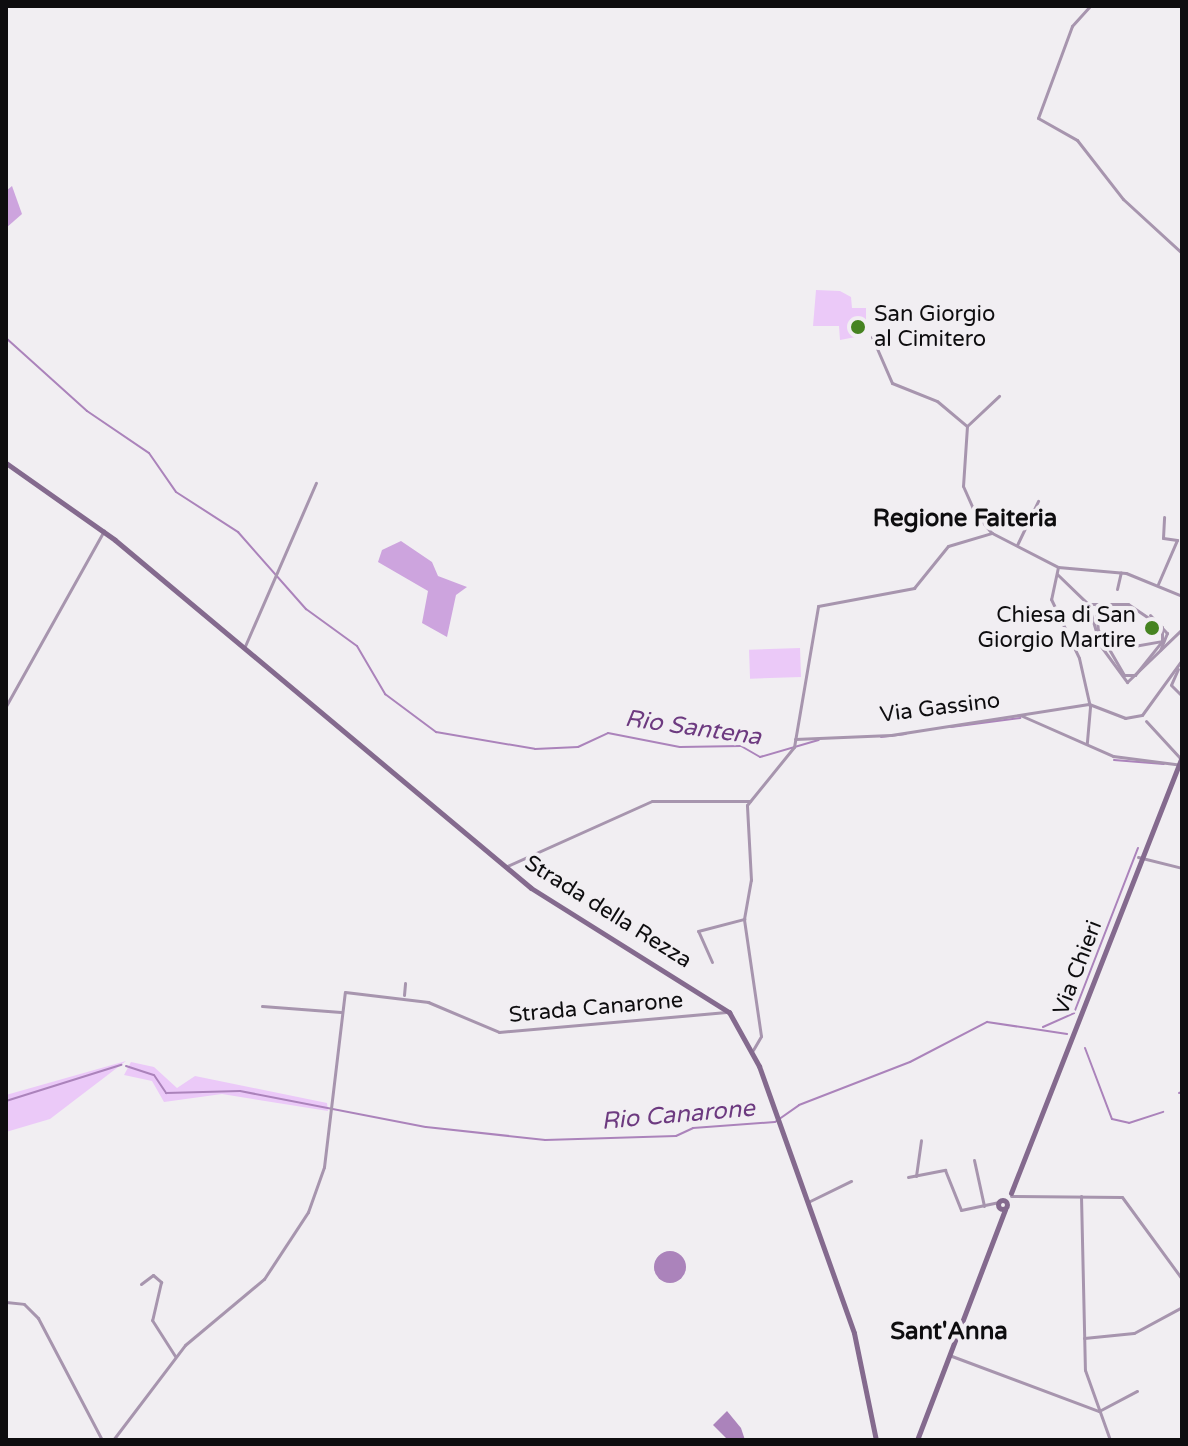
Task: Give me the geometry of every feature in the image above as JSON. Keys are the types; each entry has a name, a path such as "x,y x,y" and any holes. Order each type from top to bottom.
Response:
{"main road":[{"name":"Strada della Rezza","path":"6,463 104,531 505,867 729,1012 753,1050 854,1333 876,1440"},
{"path":"1174,762 1182,760"},
{"name":"Via Chieri","path":"917,1440 1001,1206 1011,1193 1174,762"}],"street":[{"path":"1090,6 1072,26 1038,118 1077,140 1151,227 1182,253"},
{"path":"872,337 892,383 937,401 967,426"},
{"path":"999,396 967,426 965,493 992,533 1058,567 1121,572 1182,596"},
{"path":"243,650 316,483"},
{"path":"1017,545 1038,501"},
{"path":"1158,584 1180,541 1163,538 1164,517"},
{"path":"6,706 104,531"},
{"path":"753,1050 761,1024 744,919 750,801 794,743 819,604 914,588 948,546 992,533"},
{"path":"1058,567 1053,605 1076,649 1089,704 1087,744"},
{"path":"1117,589 1121,572"},
{"path":"1057,574 1088,604 1100,645 1122,679 1131,683 1180,629"},
{"path":"1088,604 1096,604 1128,604 1162,627 1162,641 1126,677 1098,630 1096,604"},
{"path":"1150,615 1165,626 1159,654"},
{"path":"1134,646 1162,641"},
{"path":"1089,704 1107,712 1143,714 1182,661"},
{"path":"1182,661 1171,685 1182,696"},
{"name":"Via Gassino","path":"794,743 891,735 1089,704"},
{"path":"1029,720 1032,711"},
{"path":"1032,711 1034,723"},
{"path":"1017,715 1134,762 1174,762"},
{"path":"1146,721 1182,760"},
{"path":"505,867 652,801 750,801"},
{"path":"1138,857 1182,868"},
{"path":"712,962 698,931 744,919"},
{"path":"404,997 405,983"},
{"name":"Strada Canarone","path":"339,1011 347,991 404,997 499,1032 729,1012"},
{"path":"113,1440 176,1358 264,1279 297,1233 324,1167 339,1011 262,1006"},
{"path":"916,1176 921,1140"},
{"path":"974,1160 984,1206"},
{"path":"908,1177 945,1170 957,1209 1001,1206"},
{"path":"808,1202 851,1181"},
{"path":"1011,1193 1122,1197 1132,1205 1182,1279"},
{"path":"1081,1196 1085,1370 1110,1440"},
{"path":"141,1284 153,1275 161,1282 152,1320 176,1358"},
{"path":"6,1302 24,1304 38,1318 102,1440"},
{"path":"1084,1338 1134,1333 1182,1307"},
{"path":"949,1355 1099,1411 1137,1391"}],"shaded area":[{"path":"12,186 22,214 6,228 6,191"},
{"path":"816,290 840,291 851,297 852,308 866,308 866,335 840,340 839,326 813,326"},
{"path":"401,541 432,562 438,576 467,587 456,595 447,637 422,623 428,591 378,562 382,550"},
{"path":"800,648 801,677 750,679 749,650"},
{"path":"126,1061 50,1119 6,1132 6,1095"},
{"path":"131,1062 154,1067 177,1088 195,1076 327,1103 328,1111 222,1094 164,1102 152,1081 124,1075"},
{"path":"670,1251 681,1256 686,1267 681,1278 670,1283 659,1278 654,1267 659,1256"},
{"path":"727,1411 741,1428 745,1440 728,1440 713,1425"}],"waterway":[{"name":"Rio Santena","path":"6,338 87,411 149,453 176,492 238,532 306,609 357,646 385,694 436,732 535,749 578,747 608,733 680,747 741,746 760,757 819,740"},
{"name":"Rio Santena","path":"951,727 1020,718"},
{"name":"Rio Santena","path":"881,737 906,734"},
{"name":"Rio Santena","path":"1114,760 1164,764"},
{"path":"1043,1027 1074,1013 1138,848"},
{"name":"Rio Canarone","path":"126,1066 154,1075 166,1093 240,1091 426,1127 545,1140 676,1136 693,1128 775,1122 799,1105 910,1062 987,1022 1067,1034"},
{"name":"Rio Canarone","path":"1085,1048 1112,1119 1129,1123 1163,1112"},
{"path":"6,1101 121,1065"}],"place":[{"name":"San Giorgio al Cimitero","path":"858,327"},
{"name":"Chiesa di San Giorgio Martire","path":"1152,628"}],"district":[{"name":"Regione Faiteria","path":"965,519"},
{"name":"Sant'Anna","path":"949,1332"}]}
